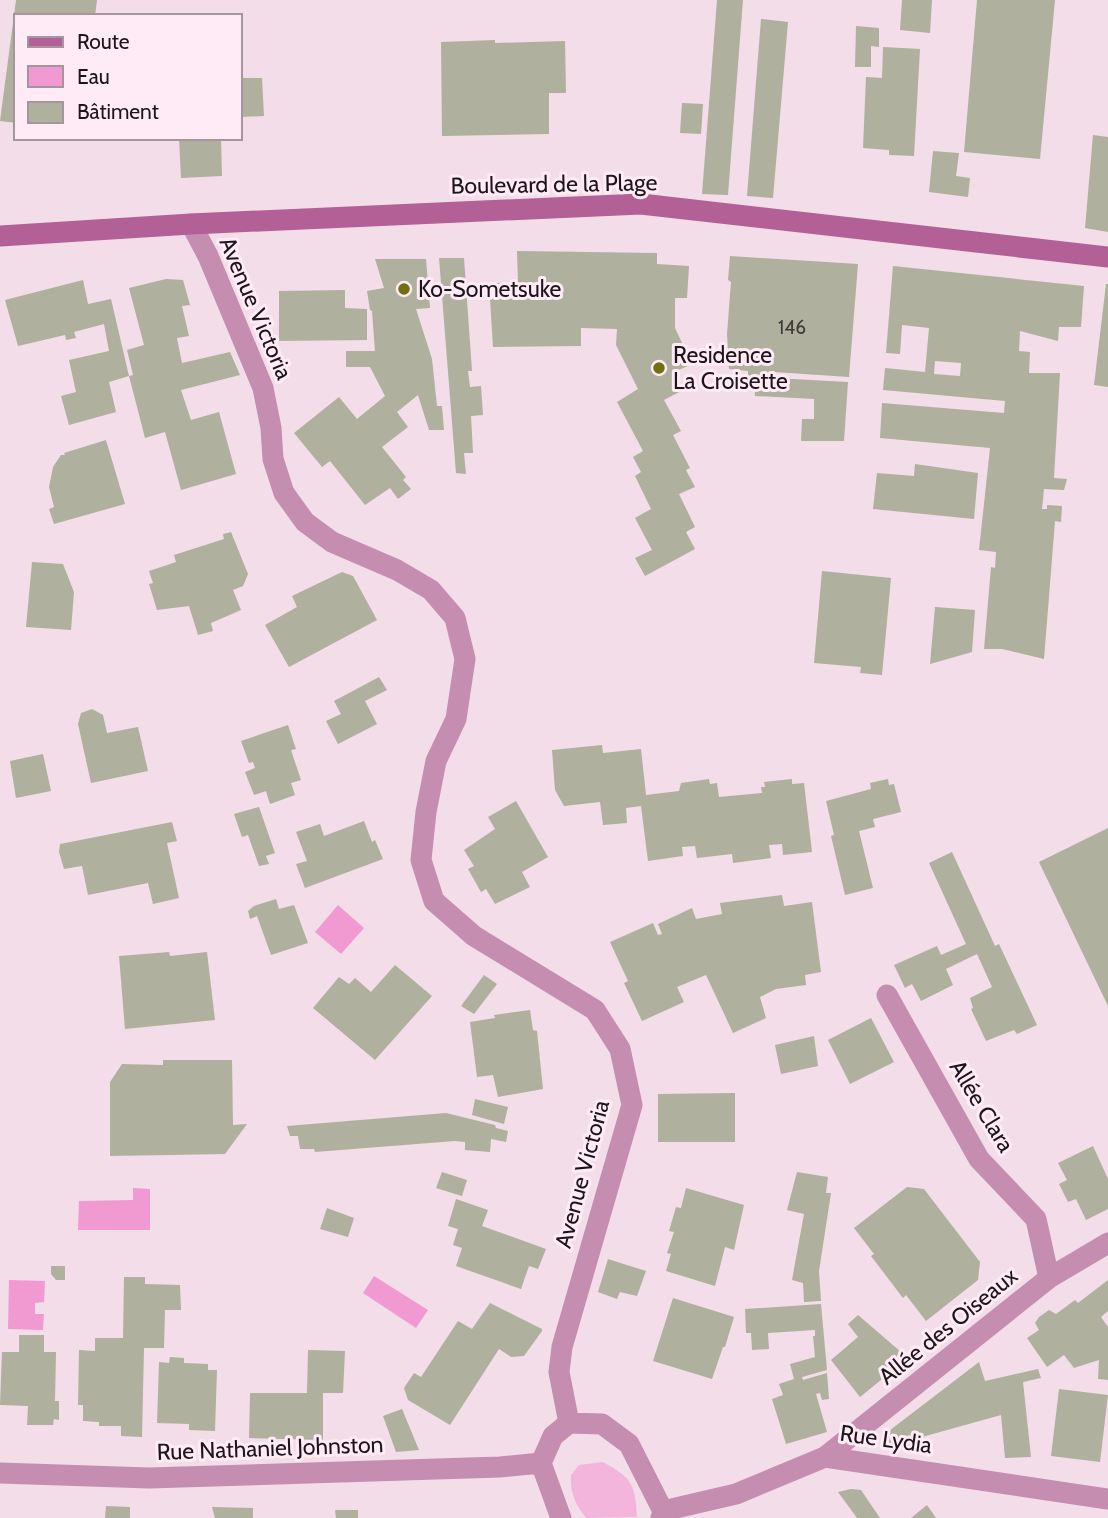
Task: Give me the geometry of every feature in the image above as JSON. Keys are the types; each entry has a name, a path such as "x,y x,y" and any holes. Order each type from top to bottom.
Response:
{"main road":[{"name":"Boulevard de la Plage","path":"0,236 191,224 641,204 1108,257"}],"street":[{"name":"Avenue Victoria","path":"191,224 208,256 263,387 271,428 273,459 284,493 305,522 332,542 397,570 431,590 455,618 464,659 463,671 456,719 436,761 426,812 421,860 434,901 474,936 595,1010 620,1049 632,1105 562,1347 559,1372 569,1423"},
{"name":"Allée Clara","path":"887,995 979,1159 1036,1219 1049,1278"},
{"name":"Allée des Oiseaux","path":"825,1457 1049,1278 1108,1243"},
{"path":"561,1518 541,1463 553,1436 569,1423 602,1424 629,1444 662,1515"},
{"name":"Rue Lydia","path":"662,1515 694,1512 825,1457 1108,1499"},
{"name":"Rue Nathaniel Johnston","path":"0,1473 149,1478 500,1467 541,1463"}],"shaded area":[{"path":"603,1462 630,1483 637,1517 586,1518 579,1508 572,1493 571,1475 579,1465"}],"water":[{"path":"338,905 364,928 341,954 315,932"},
{"path":"133,1188 150,1189 150,1230 78,1230 79,1201 133,1200"},
{"path":"374,1276 428,1310 416,1328 363,1293"},
{"path":"9,1280 45,1281 44,1302 35,1303 35,1314 44,1314 43,1330 8,1329"}],"building":[{"path":"16,0 97,0 95,14 14,14"},
{"path":"717,0 743,0 728,195 702,194"},
{"path":"902,0 932,0 930,33 900,30"},
{"path":"977,0 1055,0 1040,159 964,152"},
{"path":"14,15 14,123 0,121"},
{"path":"761,19 788,22 773,198 747,196"},
{"path":"856,26 879,28 879,47 871,46 871,67 855,67"},
{"path":"495,40 495,43 565,41 566,93 549,93 549,134 442,136 441,42"},
{"path":"883,47 920,49 914,156 889,155 889,150 863,148 866,77 882,78"},
{"path":"242,78 262,78 264,116 242,117"},
{"path":"682,103 703,104 701,134 680,133"},
{"path":"1093,135 1108,137 1108,232 1085,228"},
{"path":"179,140 221,140 222,176 181,178"},
{"path":"933,151 959,153 956,176 970,178 968,197 929,192"},
{"path":"517,251 657,253 657,264 689,266 687,298 675,298 675,328 683,345 679,348 688,366 674,372 683,390 664,400 681,431 673,435 690,468 686,470 695,487 679,494 695,527 686,532 695,549 645,576 635,558 652,550 635,518 651,509 635,476 641,472 633,457 643,451 617,402 638,389 616,345 617,329 581,328 581,346 493,347 489,283 518,283"},
{"path":"730,256 858,264 849,377 774,372 774,378 848,382 844,441 801,441 802,419 814,419 814,399 755,396 754,379 748,378 748,371 729,369 727,334"},
{"path":"439,258 464,258 472,371 468,371 470,387 481,386 483,415 471,416 473,453 464,453 466,474 456,473"},
{"path":"375,259 426,259 430,308 416,309 432,359 437,406 442,406 444,430 429,430 418,395 397,412 408,427 382,447 406,477 403,480 411,489 398,499 390,488 365,505 330,461 322,467 294,433 339,397 357,419 385,396 370,367 346,367 346,351 375,351 372,311 367,291 384,288"},
{"path":"893,266 1084,286 1081,327 1059,327 1058,341 1020,331 1019,351 1030,352 1029,373 1060,373 1054,478 1067,479 1064,490 1044,489 1042,509 1047,509 1047,505 1062,506 1061,522 1055,521 1044,659 1002,649 984,649 991,567 995,568 996,552 979,550 990,448 880,438 882,403 1004,413 1005,401 883,390 885,368 925,372 929,328 902,325 900,354 886,353","holes":["935,361 961,363 960,376 934,374"]},
{"path":"166,279 183,280 190,305 182,306 189,336 177,338 182,363 230,352 240,375 181,390 191,420 219,412 236,474 181,490 165,432 145,438 129,376 133,375 127,350 144,345 129,288"},
{"path":"83,280 88,304 111,299 129,376 109,382 116,412 69,425 61,396 76,392 69,360 109,351 104,324 74,332 76,338 66,340 65,335 18,346 5,300"},
{"path":"1108,284 1108,387 1094,385"},
{"path":"345,290 345,308 367,309 367,340 279,341 279,291"},
{"path":"106,440 125,504 54,524 49,509 54,507 49,487 53,467 64,453"},
{"path":"915,464 978,473 974,519 873,509 877,473 914,476"},
{"path":"231,532 248,574 243,586 233,590 241,610 211,623 213,631 198,635 189,606 157,610 149,584 153,583 149,571 176,562 174,555 224,539 223,534"},
{"path":"32,562 63,564 74,592 71,630 26,627"},
{"path":"822,571 891,578 882,675 860,673 861,667 814,663"},
{"path":"342,572 353,576 377,620 289,667 265,625 297,607 292,596"},
{"path":"935,607 975,610 972,652 930,664"},
{"path":"379,677 387,690 365,701 377,724 338,744 326,721 341,714 334,701"},
{"path":"92,709 103,715 107,733 138,727 148,771 91,783 78,724 81,713"},
{"path":"288,725 296,749 291,750 301,780 291,783 295,795 270,804 266,791 254,795 245,772 255,768 253,762 249,763 241,741"},
{"path":"602,745 603,753 641,749 646,795 679,791 681,783 709,779 710,784 717,783 719,797 762,793 764,782 792,779 792,784 804,783 812,852 783,855 782,844 769,845 771,858 733,863 732,854 697,858 695,846 682,847 683,856 648,861 641,806 626,808 627,823 603,825 600,802 564,806 555,790 552,750"},
{"path":"43,754 51,791 16,798 10,761"},
{"path":"888,779 889,785 894,784 901,812 873,819 875,827 859,831 873,888 845,895 826,801 871,789 870,783"},
{"path":"516,801 548,857 522,872 530,887 495,904 486,889 481,892 468,869 474,866 464,850 495,829 488,817"},
{"path":"259,807 275,853 266,856 269,864 259,866 248,835 242,837 234,814"},
{"path":"364,821 372,842 375,840 383,859 305,888 296,864 307,861 296,832 320,824 324,836"},
{"path":"172,822 177,841 167,843 179,898 153,904 148,883 88,895 82,866 64,869 59,852 60,844"},
{"path":"1108,828 1108,1006 1039,862"},
{"path":"952,852 995,946 999,944 1037,1025 1017,1034 1014,1030 986,1041 971,1009 970,998 992,987 977,954 946,969 953,985 921,1001 912,984 905,988 894,965 937,946 941,955 966,944 929,863"},
{"path":"782,895 784,906 812,902 821,972 805,975 806,985 776,989 760,997 766,1018 733,1033 706,975 677,987 684,1002 642,1021 624,983 628,981 610,942 653,923 658,935 662,934 658,924 692,908 696,919 722,914 720,903"},
{"path":"276,899 279,909 294,905 308,943 271,955 257,916 250,919 248,911 254,906"},
{"path":"169,952 170,956 207,952 215,1020 125,1029 119,956"},
{"path":"395,965 432,996 375,1060 313,1008 339,977 349,984 355,978 371,992"},
{"path":"484,975 497,984 474,1014 461,1006"},
{"path":"530,1010 533,1030 537,1031 543,1089 498,1097 493,1075 477,1077 470,1022 495,1018 494,1015"},
{"path":"871,1018 894,1062 850,1084 828,1040"},
{"path":"814,1036 818,1066 781,1074 775,1045"},
{"path":"163,1060 232,1060 233,1125 247,1124 225,1154 110,1156 110,1082 122,1064 163,1065"},
{"path":"735,1093 735,1142 658,1142 658,1094"},
{"path":"475,1099 508,1107 504,1124 472,1115"},
{"path":"446,1113 495,1125 496,1128 508,1131 506,1142 491,1139 490,1152 465,1150 465,1142 455,1141 315,1152 314,1149 300,1149 298,1136 290,1136 287,1126"},
{"path":"1093,1146 1108,1179 1108,1209 1086,1220 1076,1199 1068,1202 1059,1184 1067,1180 1058,1163"},
{"path":"442,1172 467,1180 462,1196 436,1188"},
{"path":"797,1172 828,1177 826,1193 831,1193 819,1271 821,1301 804,1302 803,1283 792,1280 804,1214 787,1210"},
{"path":"907,1187 924,1189 980,1262 978,1280 926,1321 906,1295 903,1298 871,1256 874,1254 854,1228"},
{"path":"686,1188 744,1205 734,1250 725,1247 715,1286 666,1271 671,1254 667,1253 674,1232 669,1231 676,1207 681,1208"},
{"path":"456,1199 488,1210 482,1226 546,1249 538,1269 529,1266 521,1289 456,1266 462,1248 453,1245 458,1229 448,1226"},
{"path":"327,1208 354,1218 348,1237 320,1229"},
{"path":"608,1259 646,1271 637,1296 620,1292 617,1299 598,1292"},
{"path":"51,1266 65,1266 65,1280 56,1280 51,1274"},
{"path":"124,1277 145,1277 145,1284 180,1285 181,1310 165,1310 164,1348 144,1348 142,1437 121,1436 121,1426 99,1426 99,1422 83,1421 83,1405 78,1405 79,1350 95,1351 95,1338 123,1338"},
{"path":"1108,1280 1108,1311 1101,1317 1108,1327 1108,1380 1098,1379 1099,1360 1074,1368 1064,1355 1047,1367 1027,1338 1039,1330 1035,1323 1039,1317 1049,1310 1056,1314 1075,1300 1078,1303"},
{"path":"673,1298 734,1317 712,1379 653,1361"},
{"path":"490,1303 542,1331 524,1356 511,1357 499,1349 450,1425 408,1400 404,1388 414,1373 421,1377 458,1321 472,1329"},
{"path":"821,1304 827,1370 802,1377 803,1380 827,1373 829,1399 822,1400 820,1393 816,1394 827,1432 786,1444 772,1399 783,1395 779,1384 794,1379 790,1364 815,1357 815,1330 768,1333 769,1349 752,1350 751,1333 746,1333 745,1309"},
{"path":"858,1315 908,1358 860,1397 831,1360 858,1337 848,1324"},
{"path":"19,1335 44,1335 44,1352 56,1352 55,1401 59,1401 59,1420 54,1419 53,1425 27,1425 28,1406 0,1405 2,1352 19,1352"},
{"path":"308,1350 345,1351 343,1393 323,1393 323,1440 249,1438 250,1393 307,1393"},
{"path":"170,1357 184,1358 184,1363 208,1364 208,1370 217,1370 215,1431 189,1430 189,1424 157,1423 159,1362 169,1363"},
{"path":"979,1362 985,1381 1038,1369 1041,1378 1023,1382 1031,1457 1005,1458 1001,1415 922,1437 926,1452 887,1447 885,1434"},
{"path":"1059,1389 1108,1395 1100,1462 1051,1456"},
{"path":"402,1409 419,1450 396,1452 383,1416"},
{"path":"861,1490 880,1518 857,1518 838,1492"},
{"path":"927,1505 936,1518 911,1518"},
{"path":"106,1506 130,1507 130,1518 105,1518"},
{"path":"212,1507 253,1508 253,1518 215,1518"},
{"path":"335,1510 358,1510 358,1518 336,1518"}],"place":[{"name":"Ko-Sometsuke","path":"404,289"},
{"name":"Residence La Croisette","path":"659,368"}]}
